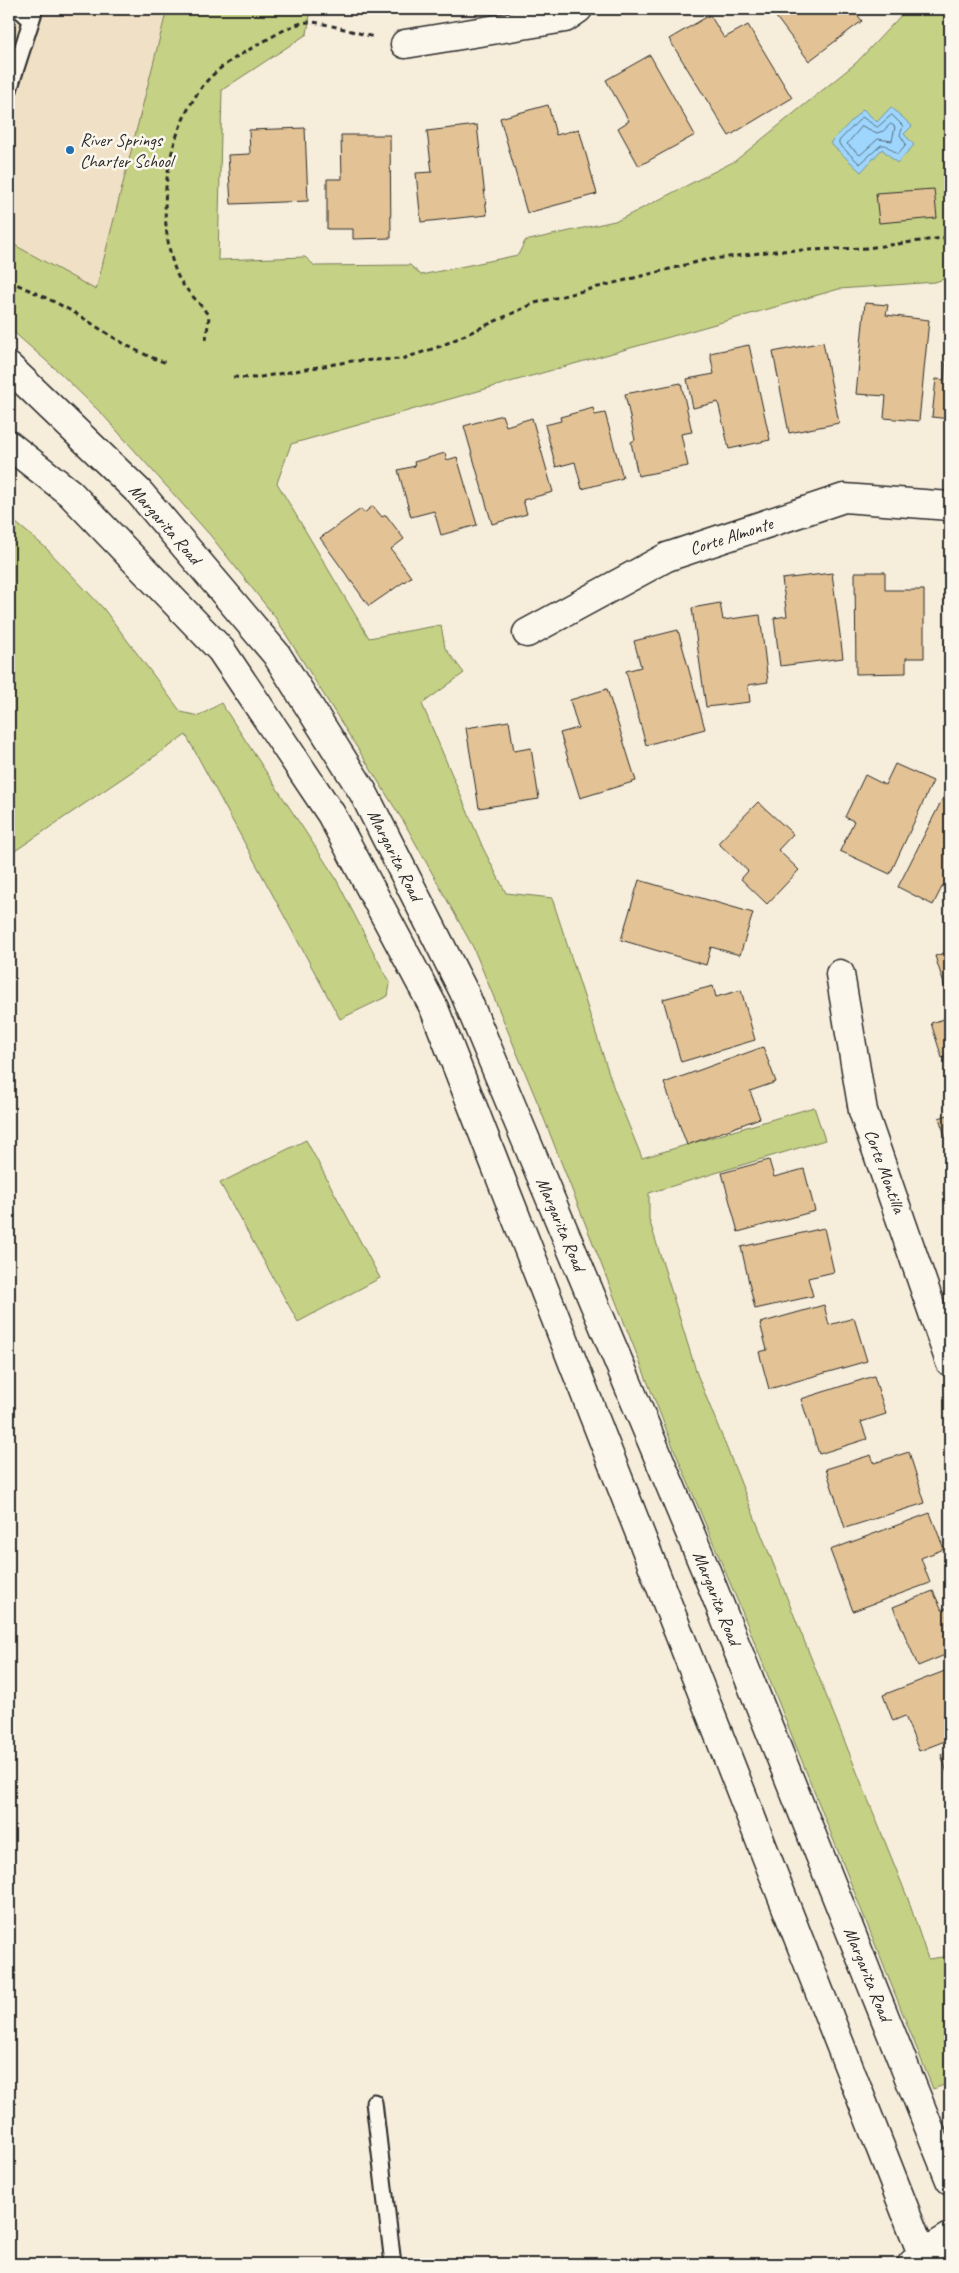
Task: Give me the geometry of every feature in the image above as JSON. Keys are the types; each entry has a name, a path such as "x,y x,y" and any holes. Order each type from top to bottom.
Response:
{"main road":[{"path":"404,44 565,18 578,9"},
{"name":"Margarita Road","path":"9,367 139,492 276,654 363,792 464,992 702,1562 950,2180"},
{"name":"Margarita Road","path":"9,446 70,493 221,650 331,814 434,1008 920,2261"},
{"name":"Corte Almonte","path":"527,632 667,557 844,498 950,506"},
{"name":"Corte Montilla","path":"840,974 863,1111 950,1362"},
{"path":"920,2261 950,2237"}],"lane":[{"path":"9,90 33,14 19,9"},
{"path":"374,2102 393,2264"}],"path":[{"path":"206,340 209,317 186,290 176,273 166,221 165,195 172,148 184,120 202,87 226,63 284,30 308,22 404,44"},
{"path":"233,377 255,378 352,361 402,359 440,346 535,303 705,260 775,251 867,248 950,237"},
{"path":"9,281 45,296 136,352 167,363"}],"shaded area":[{"name":"River Springs Charter School","path":"9,9 167,9 96,290 9,328"}],"green space":[{"path":"167,9 311,9 307,34 222,90 218,260 305,257 315,266 410,265 421,275 518,255 525,241 619,220 735,161 856,63 907,9 950,9 950,277 935,282 839,289 291,444 277,483 369,638 441,625 445,648 464,673 422,704 483,848 506,893 552,898 614,1089 642,1158 814,1107 825,1140 649,1193 649,1219 697,1374 908,1899 928,1959 950,1956 950,2083 933,2089 748,1626 672,1444 539,1106 473,947 405,824 275,617 210,535 102,414 60,373 9,328 9,242 96,290"},
{"path":"9,517 45,547 103,608 181,712 199,716 221,703 335,877 390,984 388,996 340,1019 186,735 9,855"},
{"path":"306,1140 380,1278 298,1322 220,1183"}],"water":[{"path":"891,107 912,126 904,134 914,145 897,163 882,149 861,172 830,143 863,109 877,122"}],"building":[{"path":"770,9 853,9 862,21 809,61"},
{"path":"710,15 724,38 748,25 792,98 729,136 669,39"},
{"path":"650,55 695,135 639,166 618,128 629,121 606,80"},
{"path":"548,105 556,135 579,129 597,194 527,213 500,118"},
{"path":"477,125 487,215 421,222 416,173 432,172 427,131"},
{"path":"305,128 308,201 231,204 228,155 250,154 249,130"},
{"path":"341,135 390,135 391,238 353,239 353,229 327,229 327,179 342,179"},
{"path":"934,189 937,218 879,223 876,193"},
{"path":"865,303 888,305 886,315 929,320 919,421 884,418 886,396 856,394"},
{"path":"948,339 950,340 950,419 932,417 936,379 944,380"},
{"path":"823,342 839,423 789,433 773,352"},
{"path":"749,345 770,440 729,449 718,402 693,408 687,379 714,374 710,353"},
{"path":"681,383 692,432 681,434 688,466 638,476 631,442 635,440 625,394"},
{"path":"593,408 595,415 605,413 623,478 582,489 575,462 556,467 545,425 561,421 560,417"},
{"path":"502,415 506,426 532,418 553,492 523,500 527,514 492,524 464,426"},
{"path":"445,453 447,460 457,457 477,525 441,535 434,511 411,517 398,470 415,466 414,462"},
{"path":"373,506 382,517 386,515 404,539 391,549 411,577 369,606 320,538 361,509 364,513"},
{"path":"855,572 885,572 885,590 924,590 924,658 906,658 906,673 856,674"},
{"path":"832,573 843,658 780,666 774,618 787,616 782,579"},
{"path":"720,603 723,620 760,615 768,682 748,685 750,702 706,707 692,608"},
{"path":"950,628 950,650 944,648"},
{"path":"678,630 705,729 646,745 626,671 641,667 634,641"},
{"path":"607,689 636,781 580,798 560,733 578,728 570,700"},
{"path":"509,721 514,751 531,748 539,799 479,808 466,728"},
{"path":"895,764 933,781 890,874 840,851 854,821 845,817 865,775 885,785"},
{"path":"950,784 950,888 943,885 933,905 898,887"},
{"path":"758,802 793,834 778,850 799,870 767,904 741,879 748,871 718,843"},
{"path":"639,880 753,913 740,955 711,947 706,965 621,940"},
{"path":"950,951 950,1003 935,956"},
{"path":"713,986 716,997 741,990 755,1040 681,1062 663,999"},
{"path":"950,1017 950,1055 942,1058 931,1023"},
{"path":"763,1047 776,1082 750,1091 760,1118 687,1145 664,1083"},
{"path":"950,1114 950,1150 939,1118"},
{"path":"769,1160 774,1177 804,1169 815,1211 738,1232 722,1173"},
{"path":"824,1228 834,1272 808,1278 813,1296 755,1309 741,1247"},
{"path":"824,1305 829,1325 854,1318 867,1361 769,1389 759,1352 767,1350 760,1323"},
{"path":"874,1376 886,1414 861,1422 867,1439 819,1454 801,1399"},
{"path":"909,1452 925,1503 845,1528 826,1469 871,1455 874,1463"},
{"path":"930,1513 944,1549 921,1558 930,1583 853,1611 830,1550"},
{"path":"933,1591 942,1610 950,1606 950,1653 918,1666 893,1607"},
{"path":"950,1669 950,1739 919,1751 905,1716 893,1721 883,1695"},
{"path":"950,1751 950,1782 941,1754"}],"place":[{"name":"River Springs Charter School","path":"70,150"}]}
